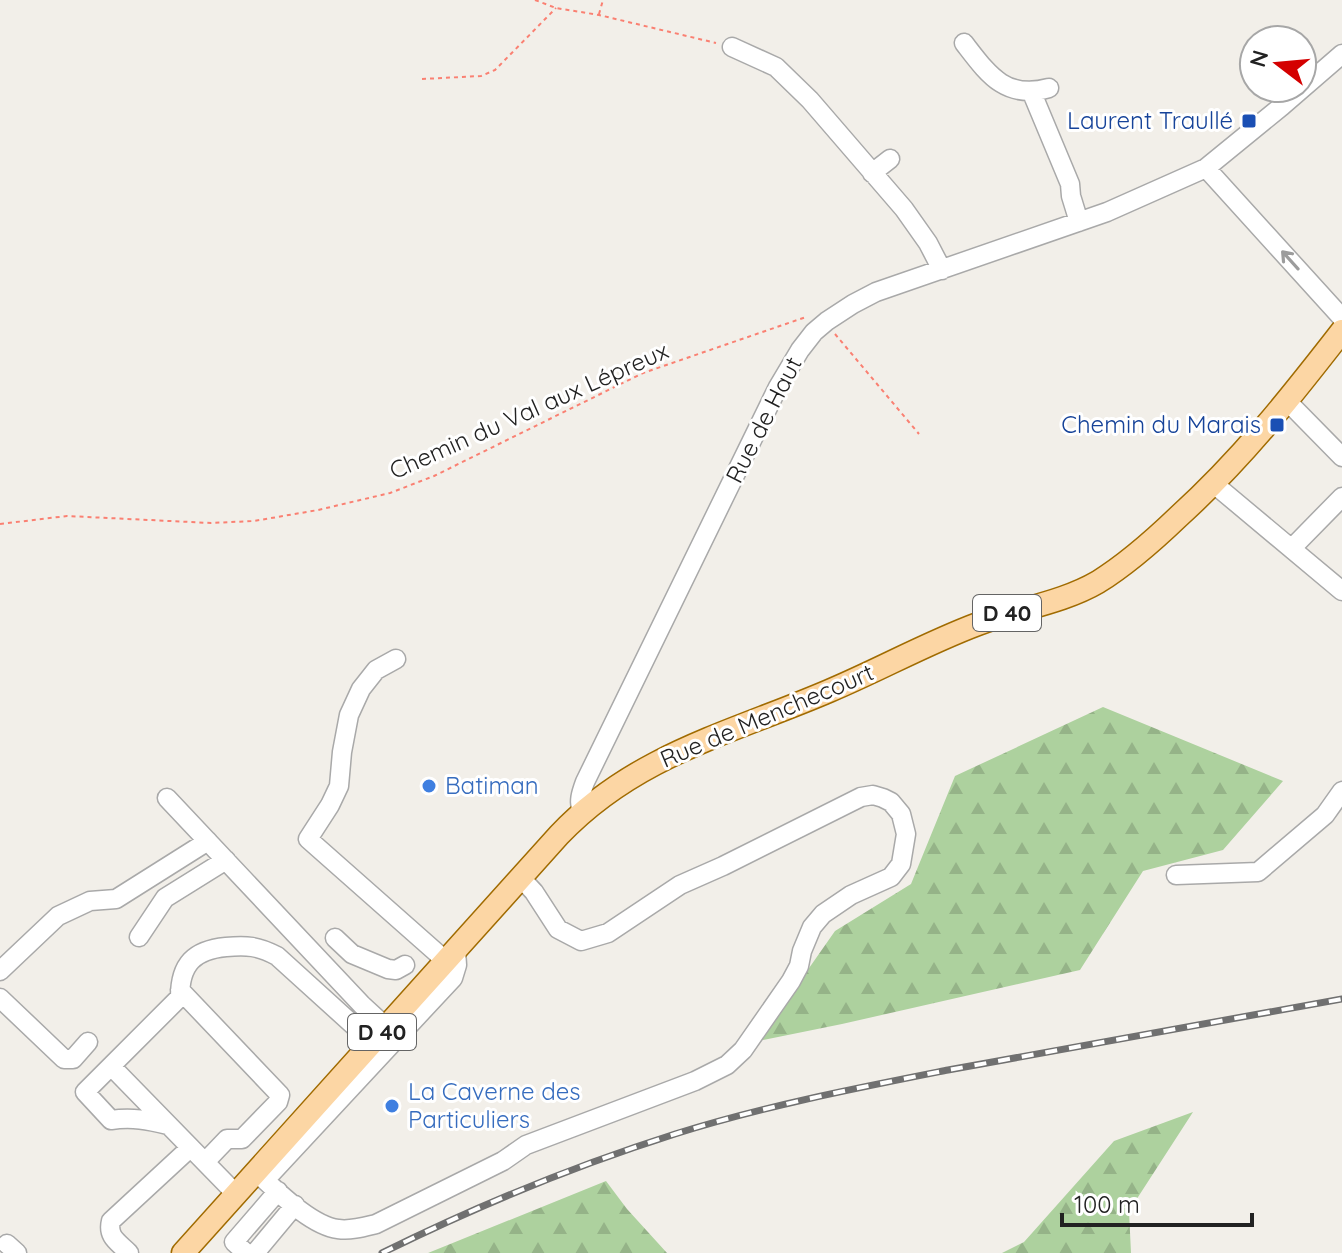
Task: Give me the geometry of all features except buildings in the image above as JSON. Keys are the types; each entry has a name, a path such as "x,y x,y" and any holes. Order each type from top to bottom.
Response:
{"main road":[{"name":"Rue de Menchecourt","path":"183,1253 236,1194 266,1181 426,983 582,813 656,763 694,744 798,705 970,626 1084,589 1099,581 1159,536 1214,484 1246,451 1342,331"}],"street":[{"path":"964,43 1002,85 1040,90 1079,222"},
{"path":"732,47 776,67 810,100 904,209 942,270"},
{"name":"Rue de Haut","path":"582,813 579,804 585,782 778,387 800,350 824,323 876,292 1107,212 1206,168 1341,58"},
{"path":"872,173 890,159"},
{"path":"1206,168 1342,318"},
{"path":"1287,401 1342,457"},
{"path":"1214,484 1342,591"},
{"path":"1292,548 1342,497"},
{"path":"386,1036 453,978 457,965 451,956 416,935 308,839 339,786 349,715 361,689 376,670 396,659"},
{"path":"592,770 593,789 601,798"},
{"path":"1176,875 1258,872 1325,815 1342,791"},
{"path":"246,1253 234,1242 266,1181 315,1220 338,1229 376,1224 503,1161 526,1145 695,1081 727,1065 743,1050 791,981 812,927 823,914 851,895 891,877 901,864 906,834 901,814 891,802 873,795 861,797 680,885 608,933 581,941 558,929 521,878"},
{"path":"167,798 362,1005 386,1036"},
{"path":"0,971 58,916 90,901 116,899 208,841"},
{"path":"139,937 165,898 226,860"},
{"path":"335,938 352,954 396,970 405,965 412,954 416,935"},
{"path":"169,1125 138,1118 111,1120 85,1092 180,997 180,979 189,961 200,952 247,945 264,949 386,1036"},
{"path":"405,965 426,983"},
{"path":"180,990 280,1095 278,1102 242,1139 227,1139 205,1162"},
{"path":"0,998 64,1059 73,1059 88,1042"},
{"path":"111,1066 236,1194"},
{"path":"129,1253 110,1235 111,1221 190,1148"},
{"path":"255,1253 295,1205"}],"path":[{"path":"535,0 556,8 599,15 732,47"},
{"path":"599,15 603,0"},
{"path":"422,79 481,76 495,70 556,8"},
{"name":"Chemin du Val aux Lépreux","path":"0,524 67,516 211,523 254,521 390,493 444,471 643,373 815,314 824,323"},
{"path":"824,323 919,434"}],"green space":[{"path":"1103,707 1283,781 1223,850 1143,871 1080,970 758,1041 835,931 911,884 955,776"},
{"path":"1193,1112 1129,1211 1131,1253 1002,1253 1024,1242 1114,1141"},
{"path":"606,1181 667,1253 428,1253"}],"railway":[{"path":"382,1253 563,1173 637,1146 742,1115 948,1070 1342,999"}],"place":[{"name":"Laurent Traullé","path":"1249,121"},
{"name":"Chemin du Marais","path":"1277,425"},
{"name":"Batiman","path":"429,786"},
{"name":"La Caverne des Particuliers","path":"392,1106"}]}
